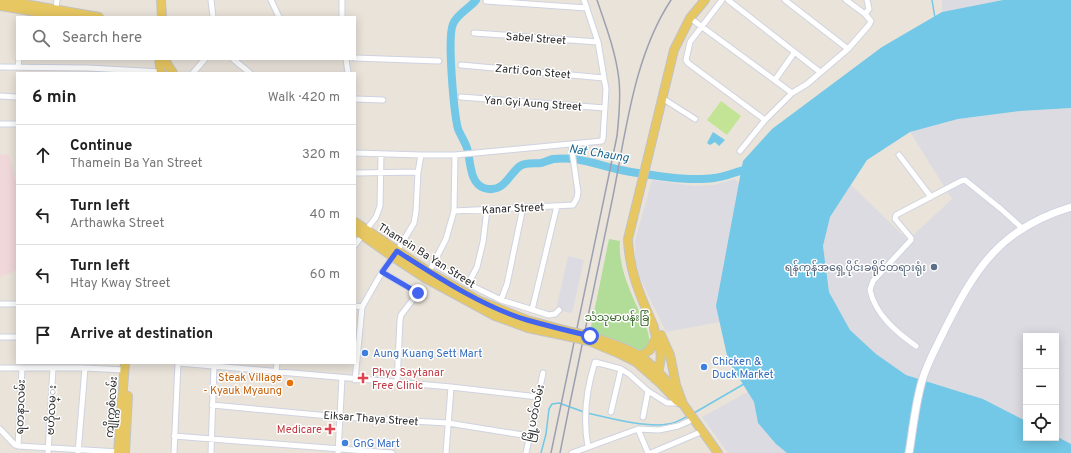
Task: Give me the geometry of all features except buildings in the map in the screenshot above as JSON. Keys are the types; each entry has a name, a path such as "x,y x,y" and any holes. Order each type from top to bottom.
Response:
{"main road":[{"path":"2,0 25,10"},
{"path":"157,0 158,16"},
{"path":"161,0 162,16"},
{"path":"659,378 661,354 654,332 654,326 631,270 628,252 628,239 640,184 674,50 690,18 705,0"},
{"path":"0,6 90,16"},
{"path":"161,60 165,72"},
{"name":"Thamein Ba Yan Street","path":"356,223 364,233"},
{"path":"356,230 364,233 438,285 495,316 528,328 571,334 640,356 681,400 718,453"},
{"name":"Thamein Ba Yan Street","path":"395,254 486,303 526,320 571,334"},
{"path":"654,326 659,330 670,355 676,385 681,400"},
{"path":"640,356 650,350 656,337"},
{"path":"659,378 667,361 666,347"},
{"path":"621,350 659,378"},
{"name":"ကျိုက္ကစံလမ်း","path":"121,452 126,365"}],"street":[{"path":"57,0 61,13"},
{"path":"211,0 213,16"},
{"path":"271,0 279,16"},
{"path":"342,0 342,16"},
{"path":"356,153 455,155 603,140 606,89 598,42 584,0"},
{"path":"722,0 690,42 686,60 766,120"},
{"path":"728,0 820,72"},
{"path":"785,0 848,49"},
{"path":"740,152 766,120 792,93 806,84 848,49 869,25 871,21 865,14 846,0"},
{"path":"865,14 869,9 867,0"},
{"path":"486,1 587,8"},
{"path":"690,18 792,93"},
{"name":"Sabel Street","path":"474,33 598,42"},
{"path":"775,80 794,53"},
{"path":"356,58 439,62"},
{"path":"18,66 19,60"},
{"path":"194,72 204,60"},
{"path":"234,60 249,72"},
{"path":"346,60 348,72"},
{"name":"Zarti Gon Steet","path":"461,65 604,78"},
{"path":"0,67 18,66 88,68 150,72"},
{"path":"0,96 16,97"},
{"name":"Yan Gyi Aung Street","path":"461,97 605,108"},
{"path":"662,98 695,119"},
{"path":"356,99 383,100"},
{"path":"0,124 16,124"},
{"name":"Kanar Street","path":"454,211 573,205 577,198 578,192 571,144"},
{"path":"356,244 376,218 380,206 381,154"},
{"path":"356,340 362,307 382,272 414,223 418,172 421,155"},
{"path":"429,272 446,239 454,211 455,155"},
{"path":"899,155 931,197"},
{"path":"356,173 418,172"},
{"path":"916,346 892,327 875,305 870,290 873,281 911,240 911,238 895,219 896,215 965,180 1001,208 1022,228"},
{"path":"532,310 558,206"},
{"path":"500,300 507,284 523,207"},
{"path":"909,453 922,382 926,369 938,342 970,282 995,250 1012,235 1041,218 1071,207"},
{"path":"468,284 477,267 483,242 487,209"},
{"path":"433,263 468,284 500,300 549,315 555,314 559,310"},
{"path":"382,272 418,293 404,311 400,320 397,383"},
{"path":"0,304 16,304"},
{"path":"356,306 362,307"},
{"path":"0,337 16,337"},
{"path":"588,447 585,407 595,362 621,369 648,391 667,403 681,400"},
{"path":"174,453 179,364"},
{"path":"191,364 538,397"},
{"path":"276,372 277,364"},
{"path":"355,364 355,380"},
{"path":"0,368 85,368 126,365"},
{"path":"211,453 214,366"},
{"name":"ရတနာလမ်း","path":"18,446 22,368"},
{"name":"ဗဟိုလမ္း","path":"48,450 53,368"},
{"path":"78,452 85,368"},
{"path":"611,412 621,369"},
{"name":"မြို့ပတ်လမ်း","path":"526,453 543,373"},
{"path":"338,451 342,378"},
{"path":"446,453 451,388"},
{"path":"643,417 648,391"},
{"name":"Eiksar Thaya Street","path":"212,405 340,416 448,423 529,436"},
{"path":"572,453 638,429 659,430 678,426 694,419"},
{"path":"0,429 15,445 18,446 78,452 121,452"},
{"path":"638,429 648,453"},
{"path":"651,453 702,431"},
{"path":"174,436 338,451 392,453"}],"shaded area":[{"path":"942,0 1003,0 942,12"},
{"path":"1071,108 1071,444 1059,438 1059,333 1023,333 1023,419 983,399 906,375 876,354 850,330 829,292 823,246 830,217 851,185 908,240 952,199 910,132 958,119 1020,111"},
{"path":"9,154 16,181 16,270 0,277 0,155"},
{"path":"735,179 740,184 716,306 720,322 666,332 641,280 635,260 635,241 652,180 694,186 714,185"},
{"path":"568,256 584,260 572,313 556,310"},
{"path":"748,392 754,402 758,423 776,444 787,453 728,453 702,417"}],"green space":[{"path":"721,101 741,116 727,135 707,120"},
{"name":"သံသုမာပန်းခြံ","path":"609,239 620,241 622,268 648,333 649,347 641,352 615,340 590,332"}],"water":[{"path":"1003,0 1071,0 1071,108 1020,111 958,119 910,132 867,160 830,217 823,246 829,292 850,330 876,354 906,375 983,399 1023,419 1023,441 1059,441 1059,438 1071,444 1071,453 787,453 776,444 758,423 754,402 728,360 716,306 743,161 772,129 882,47 942,12"},
{"path":"713,132 725,140 719,146 715,142 710,145 707,143"}],"waterway":[{"name":"Nat Chaung","path":"476,0 457,17 453,24 451,32 451,59 456,120 458,129 467,148 473,177 479,185 484,188 496,188 505,183 520,166 562,158 579,160 632,172 683,179 719,177 752,168"},
{"path":"932,0 935,18"},
{"path":"694,413 744,384"},
{"path":"541,453 546,434 549,409 552,404 559,403 584,412"},
{"path":"587,413 649,425 671,423 688,416"}],"railway":[{"path":"551,453 618,129 620,108 618,70 597,0"},
{"path":"560,453 633,95 648,45 658,22 671,0"}],"place":[{"name":"ရန်ကုန်အရှေ့ပိုင်းခရိုင်တရားရုံး","path":"934,267"},
{"name":"Aung Kuang Sett Mart","path":"365,353"},
{"name":"Chicken & Duck Market","path":"704,367"},
{"name":"Phyo Saytanar Free Clinic","path":"363,378"},
{"name":"Steak Village - Kyauk Myaung","path":"290,383"},
{"name":"Medicare","path":"330,429"},
{"name":"GnG Mart","path":"345,443"}],"route":[{"path":"418,293 382,272 397,251 429,272 480,301 526,320 590,336"}]}
